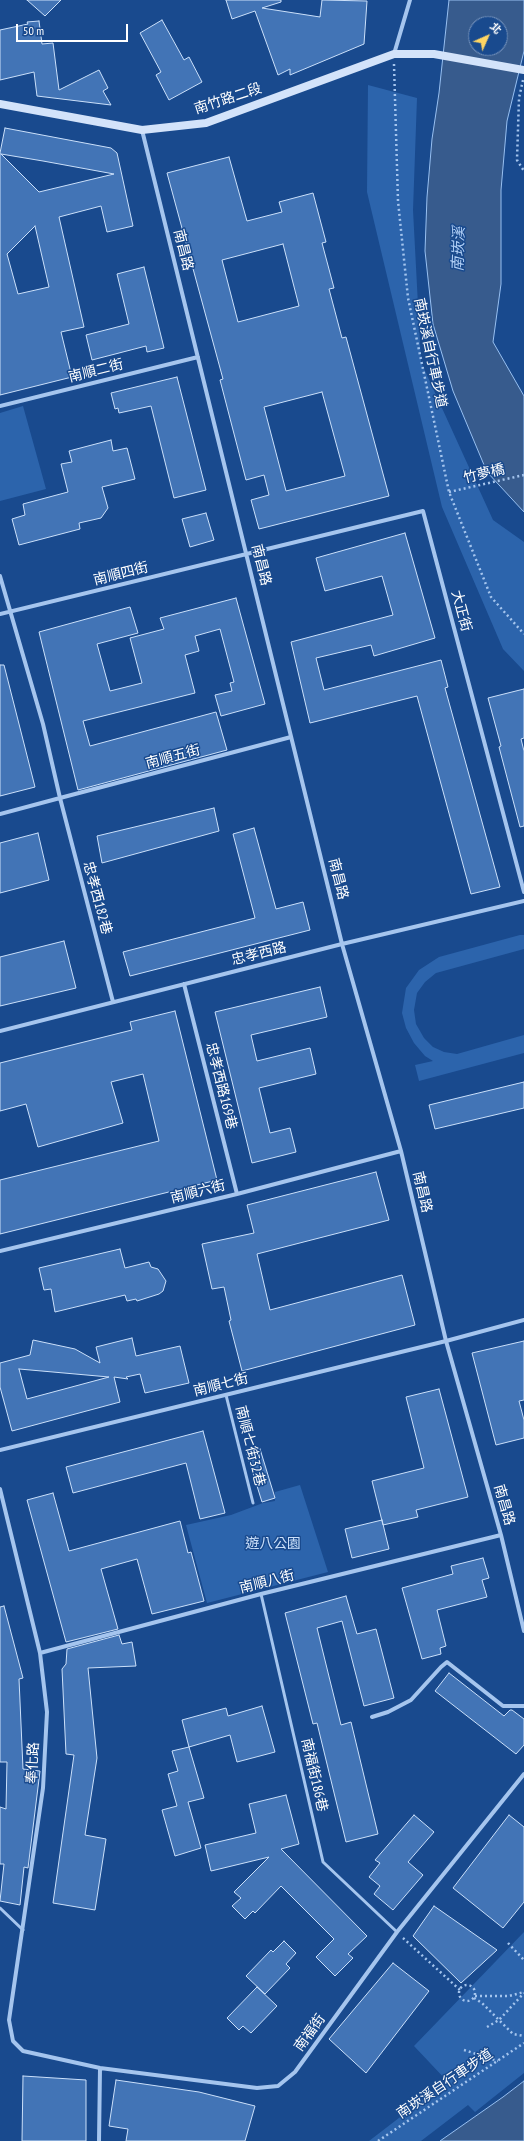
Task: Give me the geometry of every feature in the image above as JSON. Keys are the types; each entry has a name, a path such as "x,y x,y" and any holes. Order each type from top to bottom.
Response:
{"street":[{"path":"394,54 410,0"},
{"name":"南竹路二段","path":"0,104 142,130 206,123 394,54 434,54 524,70"},
{"name":"南昌路","path":"142,130 342,944 401,1151 446,1341 501,1535 524,1631"},
{"name":"南順二街","path":"0,406 198,357"},
{"name":"大正街","path":"247,554 423,511 524,892"},
{"name":"南順四街","path":"0,614 247,554"},
{"path":"0,576 43,724 60,798"},
{"name":"南順五街","path":"0,814 291,737"},
{"name":"忠孝西182巷","path":"60,798 113,1002"},
{"name":"忠孝西路","path":"0,1031 342,944 524,901"},
{"name":"忠孝西路169巷","path":"184,984 237,1194"},
{"name":"南順六街","path":"0,1251 237,1194 401,1151"},
{"name":"南順七街","path":"0,1450 446,1341 524,1320"},
{"name":"奉化路","path":"0,1489 40,1653 47,1712 43,1788 9,2020 13,2041"},
{"name":"南順八街","path":"40,1653 261,1594 501,1535"},
{"path":"372,1717 388,1712 410,1700 447,1662 503,1706 524,1706"},
{"name":"南福街","path":"13,2041 23,2051 100,2068 257,2088 278,2086 295,2072 397,1932 524,1774"},
{"path":"99,2141 100,2068"}],"lane":[{"name":"南順七街32巷","path":"226,1395 253,1503"},
{"name":"南福街186巷","path":"261,1594 323,1862 397,1932"},
{"path":"0,1908 23,1931"}],"path":[{"name":"南崁溪自行車步道","path":"394,54 398,201 408,298 449,492 491,597 524,634"},
{"path":"524,78 519,98 518,160 524,171"},
{"name":"竹夢橋","path":"449,492 524,475"},
{"path":"397,1932 460,1990 460,1995 464,2001 470,2001 474,1997 475,1991 471,1986 464,1986 460,1990"},
{"path":"508,1944 524,1960"},
{"path":"474,1997 509,1996 524,1992"},
{"path":"487,2027 498,2020 524,1992"},
{"path":"474,1997 513,2034 524,2036"},
{"name":"南崁溪自行車步道","path":"378,2141 524,2043"},
{"path":"464,2050 498,2061"}],"green space":[{"path":"368,85 417,98 413,210 421,362 493,520 524,542 524,671 503,649 442,507 367,192"},
{"path":"23,406 46,489 0,501 0,413"},
{"path":"524,935 524,949 436,973 425,982 417,993 414,1010 416,1024 424,1038 433,1047 444,1052 457,1054 524,1035 524,1053 419,1081 415,1065 433,1061 425,1056 414,1043 406,1028 402,1013 406,988 419,970 439,957"},
{"name":"遊八公園","path":"300,1485 328,1572 207,1603 186,1525 231,1515 263,1503 275,1501 275,1492"},
{"path":"524,1932 524,2073 475,2112 468,2105 421,2141 369,2141 447,2081 414,2046"}],"water":[{"name":"南崁溪","path":"449,0 524,0 524,51 507,121 501,190 501,284 493,342 524,396 524,512 487,472 453,391 433,324 425,251 427,197 432,139 439,93"},
{"path":"524,2081 524,2141 440,2141 503,2097"}],"building":[{"path":"27,0 61,0 45,16"},
{"path":"226,0 281,0 281,2 262,8 320,17 322,0 367,1 364,44 290,75 290,69 278,75 255,11 232,19"},
{"path":"162,20 184,60 189,57 202,82 169,100 156,75 161,72 140,33"},
{"path":"39,21 42,44 53,43 59,90 99,70 108,88 103,91 111,105 37,96 34,72 0,80 0,30 28,24 27,22"},
{"path":"5,128 111,148 117,153 133,226 107,232 101,206 59,217 84,327 61,332 72,377 0,395 0,153","holes":["1,154 43,161 114,174 39,192","35,226 49,287 18,294 7,254"]},
{"path":"229,157 247,221 282,212 279,202 313,193 326,242 322,243 334,288 329,289 342,338 346,337 389,496 259,529 251,500 269,495 264,475 246,480 220,380 223,379 167,173","holes":["283,244 299,306 238,322 222,260","322,392 345,476 286,491 264,407"]},
{"path":"144,267 164,348 147,352 146,346 92,360 86,335 129,324 117,274"},
{"path":"177,377 206,490 174,498 151,406 119,413 118,408 115,409 111,393"},
{"path":"111,440 113,451 127,448 135,479 102,487 108,508 101,518 79,523 80,529 19,545 12,519 25,515 23,504 68,492 61,464 72,462 69,451"},
{"path":"206,513 214,540 190,547 182,519"},
{"path":"405,533 435,638 374,656 371,645 316,658 324,690 441,660 448,687 445,688 500,887 471,894 417,696 310,723 291,642 393,615 382,576 325,591 316,558"},
{"path":"236,598 265,704 221,716 215,695 232,691 230,683 234,682 220,629 195,636 199,651 185,655 195,693 83,721 90,746 216,712 227,750 78,790 39,632 130,607 138,633 97,644 110,691 142,683 130,638 164,629 160,618"},
{"path":"0,665 4,665 35,787 0,796"},
{"path":"524,689 524,738 521,739 524,751 524,826 520,827 488,698"},
{"path":"214,808 219,831 102,863 97,836"},
{"path":"254,828 276,909 303,902 310,930 130,976 123,952 255,918 233,834"},
{"path":"38,833 49,880 0,893 0,843"},
{"path":"64,941 76,988 0,1006 0,957"},
{"path":"320,987 327,1017 251,1035 257,1061 310,1048 316,1074 259,1088 270,1133 290,1128 296,1152 252,1163 215,1012"},
{"path":"175,1011 217,1180 0,1234 0,1180 159,1141 143,1074 111,1082 123,1123 38,1147 26,1104 0,1111 0,1063 132,1030 130,1022"},
{"path":"524,1082 524,1108 435,1129 429,1105"},
{"path":"376,1172 389,1220 257,1254 270,1310 402,1275 415,1325 242,1371 229,1321 231,1320 224,1287 212,1289 202,1244 254,1233 247,1205"},
{"path":"120,1249 125,1268 149,1262 151,1267 158,1269 166,1281 163,1291 159,1294 137,1301 136,1299 127,1301 125,1295 55,1312 51,1289 44,1290 39,1268"},
{"path":"132,1338 136,1356 180,1346 189,1383 145,1393 140,1374 126,1377 128,1379 114,1377 120,1402 12,1431 0,1387 0,1363 30,1355 33,1340 75,1349 100,1363 96,1347","holes":["19,1369 109,1377 27,1399"]},
{"path":"524,1341 524,1400 519,1401 524,1420 524,1438 496,1445 472,1353"},
{"path":"439,1389 468,1497 416,1510 418,1517 383,1525 372,1481 424,1468 406,1397"},
{"path":"203,1431 225,1513 200,1519 186,1463 73,1493 66,1467"},
{"path":"260,1449 275,1498 262,1502 247,1454"},
{"path":"53,1493 69,1551 180,1521 188,1553 191,1552 204,1601 152,1614 137,1559 101,1569 118,1629 66,1642 27,1500"},
{"path":"382,1520 389,1549 352,1558 345,1529"},
{"path":"483,1558 489,1578 482,1580 487,1597 437,1610 446,1646 440,1648 441,1654 422,1659 402,1588 453,1574 451,1566"},
{"path":"346,1596 357,1634 376,1629 394,1698 364,1706 342,1621 317,1628 341,1725 351,1722 378,1834 346,1842 317,1723 313,1724 285,1613"},
{"path":"4,1606 23,1678 19,1679 23,1769 40,1771 28,1868 24,1867 20,1905 0,1901 4,1864 0,1864 0,1807 6,1809 7,1762 0,1762 0,1607"},
{"path":"119,1635 122,1644 132,1642 136,1666 88,1668 97,1758 85,1835 106,1839 95,1910 53,1903 74,1755 66,1754 62,1669 66,1664 67,1649"},
{"path":"449,1673 504,1716 512,1710 524,1719 524,1745 516,1754 435,1691"},
{"path":"262,1706 275,1752 237,1762 230,1735 189,1747 182,1720 226,1708 228,1716"},
{"path":"189,1747 204,1798 188,1802 201,1848 175,1856 162,1810 177,1806 168,1774 178,1771 172,1751"},
{"path":"286,1795 299,1844 281,1849 367,1936 348,1954 353,1958 335,1976 316,1957 334,1939 281,1886 255,1913 253,1911 245,1919 232,1906 241,1898 234,1892 269,1857 211,1871 205,1845 256,1833 249,1804"},
{"path":"414,1815 434,1832 408,1862 423,1875 393,1910 374,1894 380,1886 369,1877 380,1863 375,1860"},
{"path":"509,1815 524,1827 524,1902 503,1928 453,1888"},
{"path":"434,1906 497,1950 461,1983 413,1936"},
{"path":"284,1941 296,1953 286,1964 290,1968 265,1994 246,1976 271,1950 273,1952"},
{"path":"393,1963 429,1991 366,2073 329,2039"},
{"path":"257,1987 277,2006 251,2033 243,2026 239,2030 227,2018"},
{"path":"23,2076 86,2080 86,2141 22,2141"},
{"path":"116,2080 199,2092 255,2106 245,2141 126,2141 128,2129 109,2126"}]}
